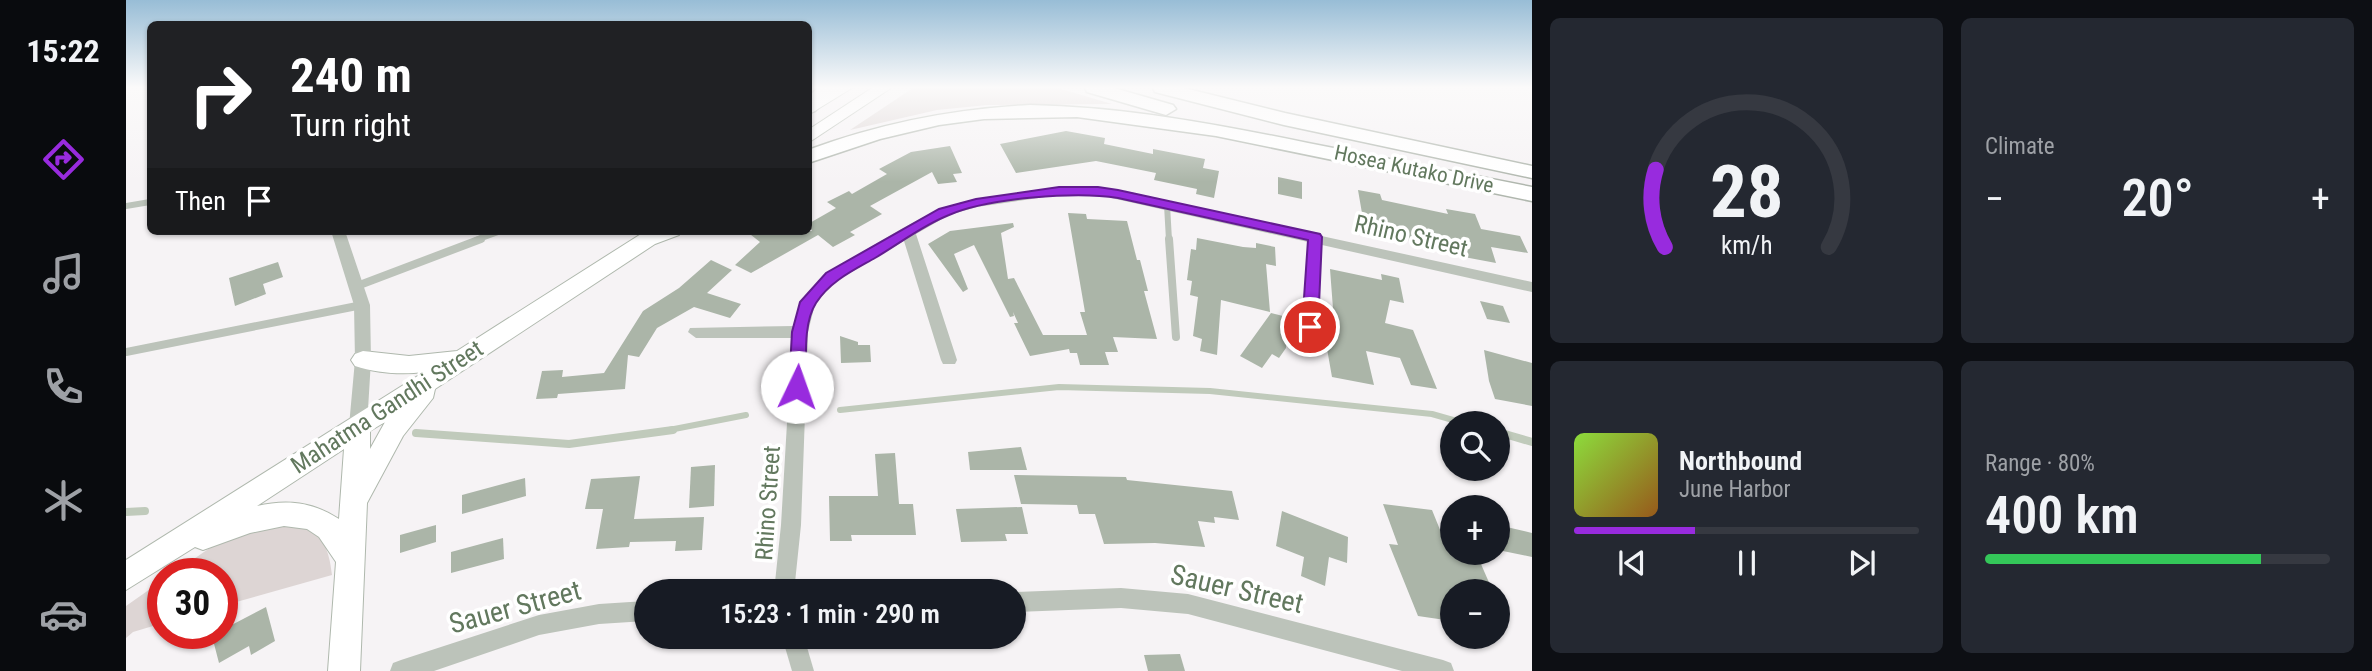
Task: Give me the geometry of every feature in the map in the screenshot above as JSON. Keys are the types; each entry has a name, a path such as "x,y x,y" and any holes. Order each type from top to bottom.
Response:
{"main road":[{"path":"812,156 913,124 944,119"},
{"path":"1135,119 1353,158"},
{"name":"Hosea Kutako Drive","path":"1199,119 1353,158 1532,194"},
{"name":"Hosea Kutako Drive","path":"1285,119 1532,172"}],"street":[{"path":"812,135 836,119"},
{"name":"Rhino Street","path":"785,579 791,525 800,332 808,302 817,289 831,277 944,212 976,203 1059,191 1098,191 1532,287"},
{"path":"908,231 949,360"},
{"path":"339,235 362,305 363,359 344,671"},
{"name":"Mahatma Gandhi Street","path":"126,576 650,235"},
{"path":"1310,327 1315,237"},
{"path":"695,332 800,332"},
{"path":"363,359 409,365 469,354"},
{"path":"356,498 394,429 437,375"},
{"path":"167,549 251,521 295,513 328,526 337,536 350,561"},
{"name":"Sauer Street","path":"1026,602 1121,598 1188,604 1443,671"},
{"name":"Sauer Street","path":"401,671 539,625 599,614 634,612"},
{"path":"797,649 803,671"}],"lane":[{"path":"126,206 147,202"},
{"path":"1167,205 1176,338"},
{"path":"357,286 491,235"},
{"path":"126,352 362,305"}],"shaded area":[{"path":"866,119 896,119 850,130"},
{"path":"258,525 299,527 318,536 329,558 332,575 238,601 238,558 195,558 217,543"},
{"path":"147,591 147,628 133,632 126,638 126,606"}],"building":[{"path":"1066,131 1105,138 1104,144 1153,154 1153,149 1205,159 1203,168 1219,171 1214,198 1196,194 1197,189 1154,180 1156,173 1096,161 1016,173 1000,144"},
{"path":"950,146 962,173 953,174 957,182 938,184 932,172 870,206 882,214 850,232 855,235 833,247 818,235 751,273 735,265 760,242 751,235 812,235 812,222 836,208 827,202 849,191 852,194 887,174 879,169 911,152"},
{"path":"1278,177 1302,182 1302,199 1278,194"},
{"path":"1358,190 1380,194 1382,200 1448,214 1446,209 1475,214 1481,229 1520,236 1528,253 1491,247 1496,263 1464,257 1462,252 1409,241 1407,229 1363,219"},
{"path":"1068,213 1086,214 1087,219 1127,221 1137,260 1140,260 1148,291 1144,291 1157,339 1113,337 1118,352 1105,352 1109,365 1080,365 1077,353 1070,353 1069,349 1030,356 1014,323 1018,323 1013,312 1014,316 1010,317 974,245 954,254 968,289 963,292 928,244 950,231 1013,223 1014,227 1001,233 1008,279 1014,278 1043,335 1087,335 1080,312 1085,312"},
{"path":"1197,238 1243,247 1256,248 1256,243 1275,247 1276,266 1266,264 1270,312 1221,300 1217,355 1200,351 1202,339 1193,336 1198,297 1190,295 1192,281 1187,280 1191,249 1196,250"},
{"path":"711,260 732,270 707,293 741,304 730,318 694,307 657,328 639,357 628,355 625,389 558,394 557,398 536,399 542,371 563,370 562,377 604,373 643,311 679,288"},
{"path":"278,262 283,277 263,284 266,294 235,306 229,278"},
{"path":"1330,269 1382,280 1381,274 1399,278 1404,303 1390,300 1385,323 1413,330 1437,389 1411,385 1400,358 1366,351 1374,385 1332,377 1324,332 1335,335"},
{"path":"1480,301 1503,306 1510,323 1487,319"},
{"path":"1271,313 1287,317 1286,348 1279,358 1272,354 1262,368 1240,356"},
{"path":"840,336 858,342 858,345 870,345 871,362 841,363"},
{"path":"1484,350 1532,363 1532,406 1495,399"},
{"path":"1021,447 1027,470 970,470 968,452"},
{"path":"895,453 899,504 913,504 916,535 851,535 852,541 830,541 829,496 878,496 875,454"},
{"path":"715,465 714,506 689,508 691,467"},
{"path":"1014,475 1126,477 1127,480 1232,491 1239,520 1214,517 1215,523 1198,521 1205,547 1155,543 1104,544 1095,514 1079,514 1077,505 1021,504"},
{"path":"640,476 634,519 704,517 702,550 675,551 676,541 630,542 629,547 596,549 603,509 585,509 591,479"},
{"path":"525,478 526,496 462,514 462,495"},
{"path":"1383,504 1432,510 1440,530 1440,565 1481,565 1488,579 1440,579 1440,619 1418,616 1389,544 1398,545"},
{"path":"1022,507 1028,534 1005,534 1007,541 961,542 956,509"},
{"path":"1282,511 1348,537 1347,563 1329,557 1325,586 1301,576 1304,557 1276,546"},
{"path":"436,525 436,542 400,553 400,535"},
{"path":"1510,528 1532,533 1532,557 1510,552"},
{"path":"503,538 504,559 451,573 451,552"},
{"path":"266,607 275,641 251,655 249,646 219,663 215,649 238,649 238,622"},
{"path":"1180,654 1185,671 1148,671 1144,655"}],"waterway":[{"path":"840,410 1059,387 1210,391 1440,416"},
{"path":"664,431 746,415"},
{"path":"416,433 569,444 673,430"},
{"path":"1510,436 1532,442"},
{"path":"126,512 145,511"}],"route":[{"path":"797,387 800,332 808,302 817,289 831,277 944,212 976,203 1059,191 1118,194 1315,237 1310,327"}]}
